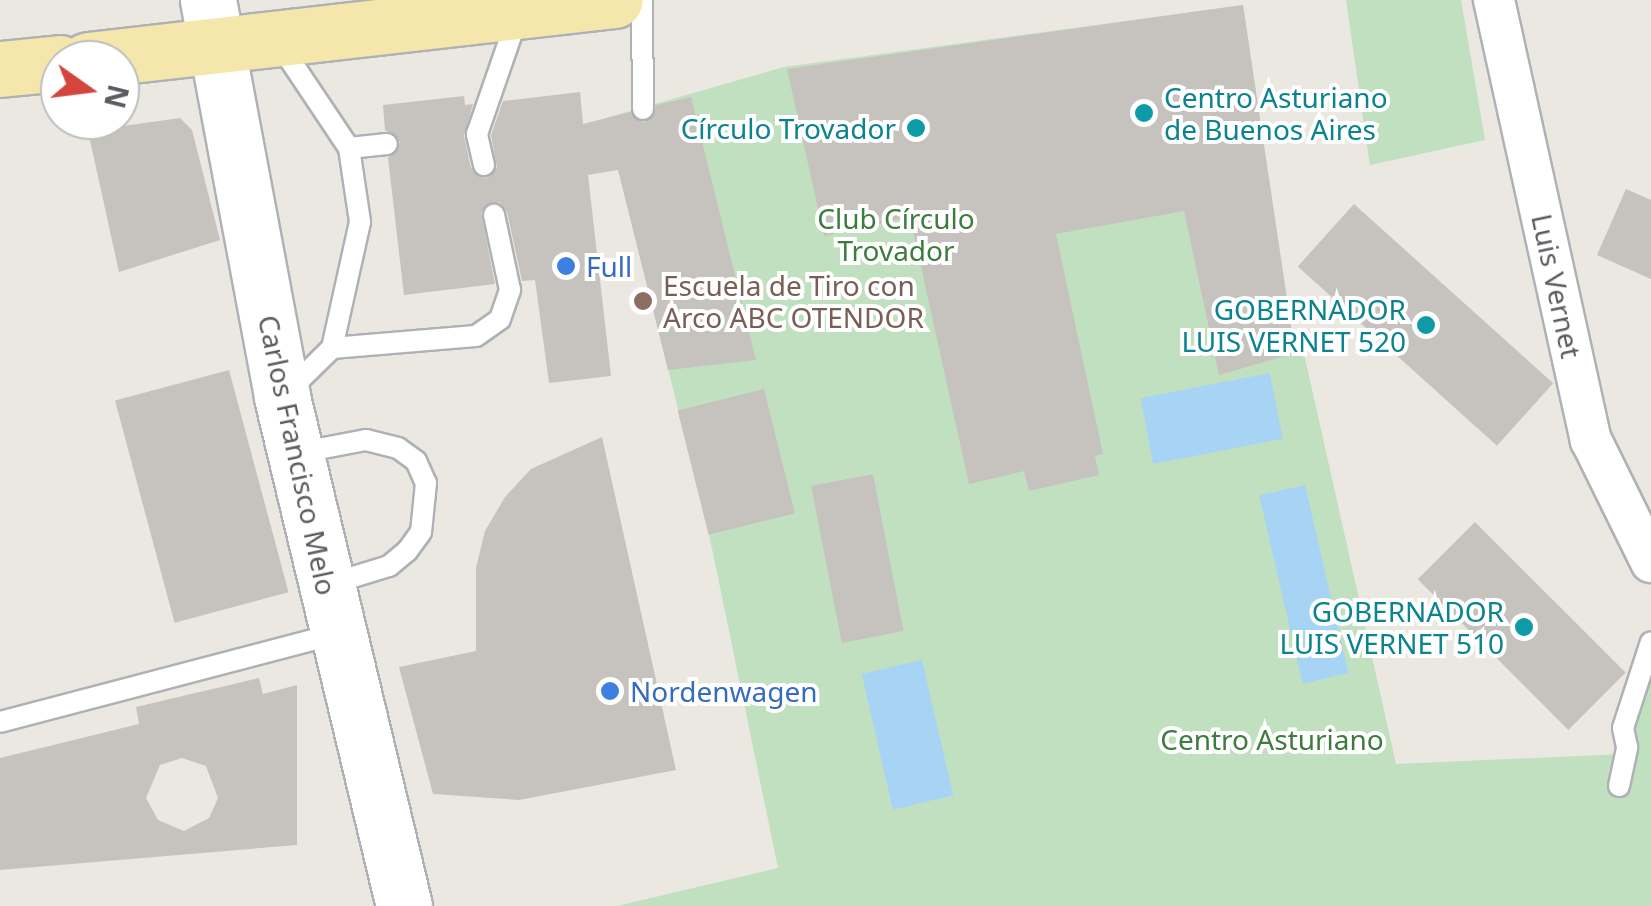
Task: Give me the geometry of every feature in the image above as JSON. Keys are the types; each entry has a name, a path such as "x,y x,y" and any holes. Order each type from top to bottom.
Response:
{"main road":[{"path":"140,45 213,23 277,40 615,0"},
{"path":"0,69 40,65"}],"street":[{"name":"Luis Vernet","path":"1494,0 1590,440 1651,562"},
{"name":"Carlos Francisco Melo","path":"213,23 282,397 404,906"}],"lane":[{"path":"642,0 643,109"},
{"path":"484,165 473,135 520,11"},
{"path":"277,40 349,148 360,222 332,348 282,397"},
{"path":"349,148 387,144"},
{"path":"332,348 476,336 504,309 510,290 494,215"},
{"path":"0,722 333,609 407,551 421,532 426,482 416,461 398,448 366,440 295,453"},
{"path":"1618,786 1627,746 1623,728 1651,642"}],"green space":[{"path":"1346,0 1461,0 1485,140 1370,165"},
{"path":"1243,5 1295,352 1305,358 1396,764 1624,754 1651,642 1651,906 617,906 778,868 709,534 606,118 784,67"}],"water":[{"path":"1270,373 1283,439 1153,464 1140,398"},
{"path":"1305,485 1348,673 1303,684 1259,496"},
{"path":"922,660 953,795 893,809 862,674"}],"building":[{"path":"1243,5 1295,353 1219,375 1184,211 1056,234 1103,454 1095,456 1099,475 1029,491 1024,471 969,484 910,217 824,236 787,69"},
{"path":"580,92 583,124 630,112 644,123 657,105 691,97 756,360 668,370 618,170 588,175 611,376 549,383 535,280 522,281 507,212 499,202 481,212 495,284 404,295 388,158 400,142 385,130 383,105 464,96 465,105 473,104 464,136 471,168 486,178 497,168 491,135 503,101"},
{"path":"180,118 192,130 220,240 119,272 90,140 140,140 140,124"},
{"path":"1626,189 1651,200 1651,279 1597,255"},
{"name":"GOBERNADOR LUIS VERNET 520","path":"1354,204 1553,383 1497,446 1298,266"},
{"path":"229,370 289,592 175,623 115,401"},
{"path":"764,389 795,513 709,535 678,411"},
{"path":"602,437 676,770 519,800 433,794 399,667 476,651 476,568 485,531 505,497 531,469"},
{"path":"873,474 904,631 842,643 811,486"},
{"name":"GOBERNADOR LUIS VERNET 510","path":"1475,522 1626,673 1568,730 1418,579"},
{"path":"259,678 263,694 297,685 297,845 0,870 0,758 139,724 136,707","holes":["182,758 206,766 218,798 209,818 184,831 158,820 146,798 160,765"]}],"place":[{"name":"Centro Asturiano de Buenos Aires","path":"1144,113"},
{"name":"Círculo Trovador","path":"916,128"},
{"name":"Full","path":"566,266"},
{"name":"Escuela de Tiro con Arco ABC OTENDOR","path":"643,301"},
{"name":"GOBERNADOR LUIS VERNET 520","path":"1426,325"},
{"name":"GOBERNADOR LUIS VERNET 510","path":"1524,627"},
{"name":"Nordenwagen","path":"610,691"}],"park label":[{"name":"Club Círculo Trovador","path":"896,234"},
{"name":"Centro Asturiano","path":"1272,739"}]}
